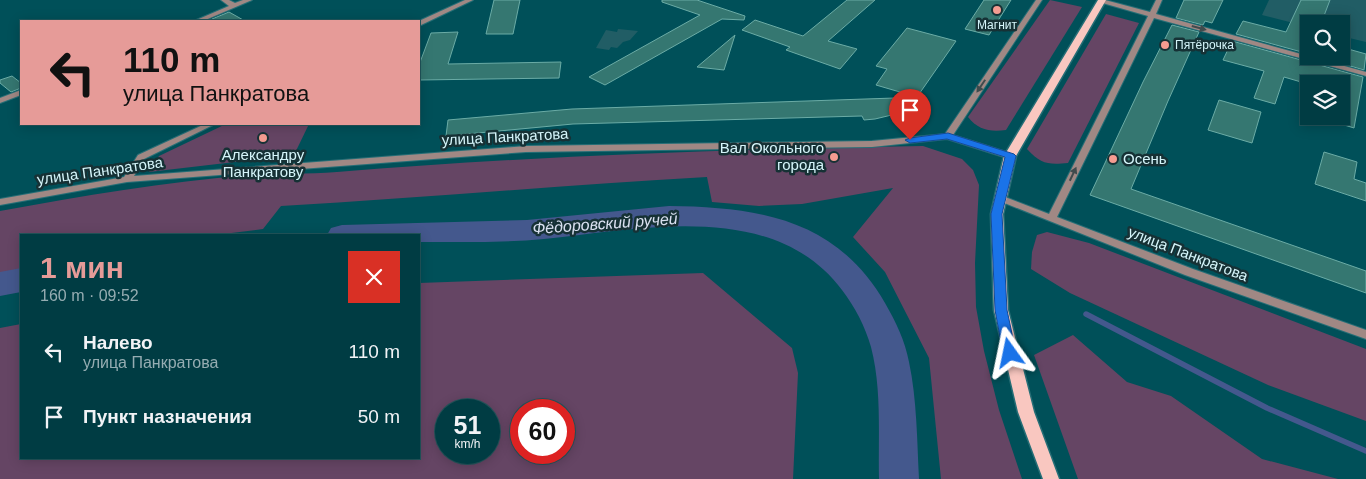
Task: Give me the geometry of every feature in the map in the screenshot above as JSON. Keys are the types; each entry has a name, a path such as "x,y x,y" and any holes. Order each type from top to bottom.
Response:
{"main road":[{"path":"1051,479 1026,412 1001,310 997,214 1010,156 1101,1"}],"street":[{"path":"224,0 235,6"},
{"path":"199,20 249,0"},
{"path":"420,24 470,0"},
{"path":"948,136 1039,0"},
{"path":"1052,218 1159,0"},
{"path":"1101,1 1366,74"},
{"path":"0,101 20,92"},
{"path":"127,179 141,157 209,125"},
{"name":"улица Панкратова","path":"0,202 127,179 526,149 872,144 948,136 1010,156"},
{"name":"улица Панкратова","path":"1000,198 1189,272 1366,335"}],"shaded area":[{"path":"1050,0 1082,7 1006,130 995,131 976,125 968,117"},
{"path":"1269,0 1366,0 1366,42 1350,38 1350,15 1300,15 1300,25 1262,15"},
{"path":"1106,14 1139,23 1068,163 1055,164 1041,161 1027,149"},
{"path":"618,29 638,31 630,40 623,42 617,48 611,47 609,50 596,48 606,30 617,32"},
{"path":"224,125 309,125 294,155 149,172 159,156"},
{"path":"923,146 962,159 973,170 979,185 975,263 976,307 984,351 999,410 1022,479 941,479 929,358 885,272 853,237 893,188 802,204 759,206 712,202 707,177 281,206 263,229 223,234 20,234 20,269 0,273 0,211 93,195 260,174 326,173 410,166 556,158 776,149"},
{"path":"1047,232 1089,243 1366,349 1366,421 1268,385 1070,293 1031,269 1032,252 1037,235"},
{"path":"703,273 792,348 798,373 793,479 0,479 0,328 20,324 20,459 420,459 420,283"},
{"path":"1073,335 1127,382 1171,396 1262,459 1338,479 1078,479 1034,355"}],"building":[{"path":"494,0 520,0 513,34 486,34"},
{"path":"662,0 697,0 745,16 744,20 722,19 605,85 589,77 700,15 662,2"},
{"path":"847,0 875,0 828,41 857,49 840,69 786,50 790,47 742,30 755,20 803,36"},
{"path":"984,0 1011,0 989,35 965,29"},
{"path":"1184,0 1223,0 1212,23 1205,21 1203,25 1176,18"},
{"path":"1301,0 1330,0 1324,15 1300,15 1300,52 1236,34 1243,21 1286,32"},
{"path":"229,12 243,20 214,20 212,19"},
{"path":"1172,25 1199,32 1131,189 1366,271 1366,293 1090,195"},
{"path":"907,28 956,41 917,97 876,85 887,69 876,66"},
{"path":"458,32 448,64 561,62 559,78 420,80 420,62 431,33"},
{"path":"735,35 724,70 697,67"},
{"path":"1232,41 1300,60 1300,65 1319,65 1363,77 1354,128 1344,125 1350,125 1350,75 1300,75 1300,82 1284,77 1275,104 1254,98 1264,71 1223,60"},
{"path":"1350,50 1366,54 1364,70 1347,65 1350,65"},
{"path":"12,76 20,82 20,88 11,92 0,83 0,80"},
{"path":"924,97 900,113 864,120 862,116 573,124 446,136 448,120 572,109"},
{"path":"1219,100 1261,112 1252,143 1208,130"},
{"path":"1324,152 1357,162 1354,179 1366,183 1366,201 1315,184"}],"waterway":[{"name":"Фёдоровский ручей","path":"354,234 527,230 620,219 690,216 758,225 798,237 814,245 838,264 860,290 877,318 892,362 897,412 899,479"},
{"name":"Фёдоровский ручей","path":"0,284 20,280"},
{"path":"1086,314 1267,408 1366,451"}],"place":[{"name":"Магнит","path":"997,10"},
{"name":"Пятёрочка","path":"1165,45"},
{"name":"Александру Панкратову","path":"263,138"},
{"name":"Вал Окольного города","path":"834,157"},
{"name":"Осень","path":"1113,159"}],"route":[{"path":"910,140 948,136 1010,156 997,214 1001,310 1010,353"}]}
